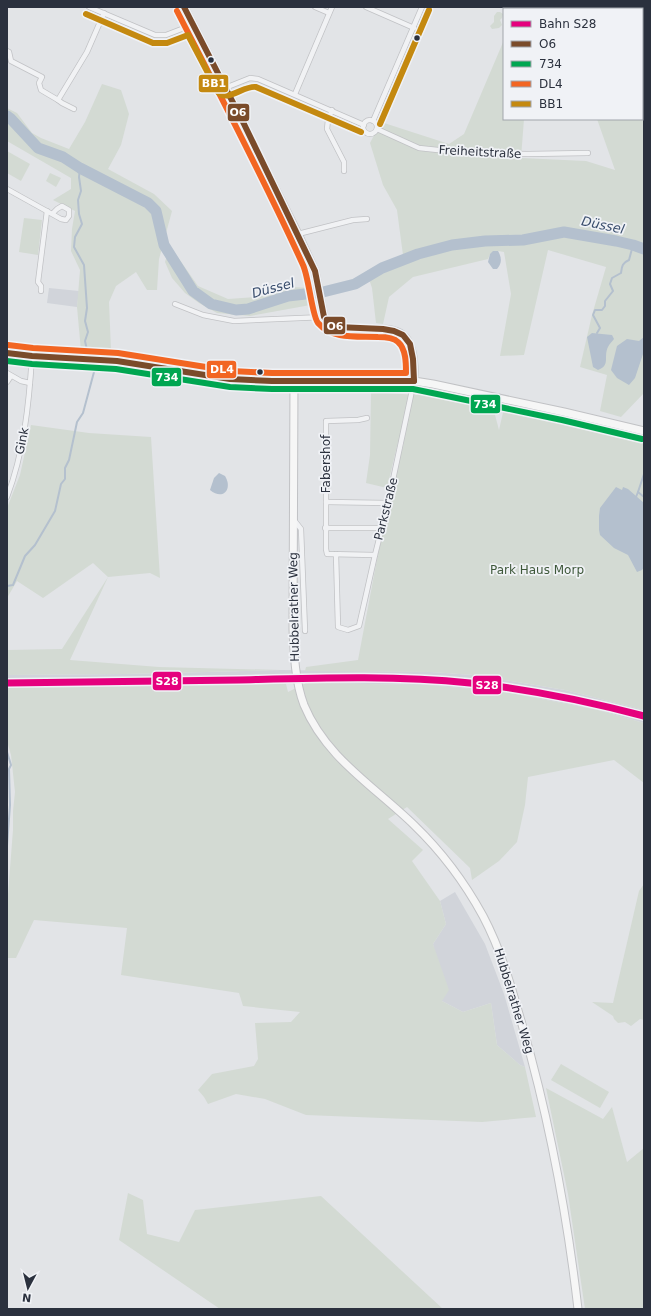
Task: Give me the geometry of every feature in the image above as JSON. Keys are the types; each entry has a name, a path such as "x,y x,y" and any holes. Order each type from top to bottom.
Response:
{"street":[{"path":"89,7 155,35 166,35 192,24"},
{"path":"184,7 244,124 315,271 324,317 337,327 352,329 394,330 406,336 411,347 414,367 414,381"},
{"path":"315,7 329,13"},
{"path":"295,94 332,7"},
{"path":"366,7 414,28"},
{"path":"373,121 422,7"},
{"path":"58,100 87,52 104,13"},
{"path":"7,51 11,61 42,77 39,83 41,90 74,109"},
{"name":"Freiheitstraße","path":"225,88 250,78 258,79 364,125 364,129 369,133 374,132 377,129 419,148 466,153 588,153"},
{"path":"332,110 328,120 327,129 344,162 344,171"},
{"path":"364,125 367,121 373,121"},
{"path":"373,121 376,123 377,129"},
{"path":"7,189 52,214"},
{"path":"41,291 38,282 47,211"},
{"path":"298,234 353,220 368,219"},
{"path":"175,304 203,315 234,321 324,317"},
{"path":"7,353 118,361 222,379 272,381 414,381 564,412 644,431"},
{"name":"Gink","path":"7,498 16,471 28,413 32,356"},
{"path":"7,382 9,375 21,381 30,383"},
{"name":"Hubbelrather Weg","path":"294,380 293,629 295,663 301,694 314,725 326,744 341,761 413,824 448,863 476,905 498,949 507,971 532,1058 546,1119 564,1210 578,1309"},
{"name":"Parkstraße","path":"336,554 338,627 348,630 359,626 388,503 414,381"},
{"name":"Fabershof","path":"336,554 327,554 326,549 326,421 358,420 368,418"},
{"name":"Fabershof","path":"326,502 388,503"},
{"name":"Hubbelrather Weg","path":"294,520 302,529 305,631"},
{"path":"325,528 382,528"},
{"path":"336,554 375,555"}],"shaded area":[{"path":"49,288 79,291 77,307 47,303"},
{"path":"281,670 431,672 474,675 565,690 644,710 644,723 598,710 506,692 427,685 306,683 7,688 7,675"},
{"path":"455,892 485,944 504,994 525,1067 520,1065 497,1045 491,1003 463,1012 442,1001 433,944 446,924 440,901"}],"green space":[{"path":"600,7 600,8 518,8"},
{"path":"644,7 644,19 643,8 602,8"},
{"path":"497,12 503,14 500,20 502,25 499,28 492,29 490,26 494,22 494,16"},
{"path":"643,22 644,393 621,417 600,411 607,375 580,367 592,315 606,267 548,250 524,355 500,356 511,294 504,252 498,251 490,254 488,259 413,277 389,297 383,324 376,323 372,288 369,279 333,292 332,286 347,282 403,255 397,210 383,185 370,143 381,122 449,144 464,134 503,42 503,120 524,120 521,158 586,161 615,170 597,120 643,120"},
{"path":"102,84 121,90 129,114 121,145 108,169 154,194 172,211 159,259 157,290 147,290 136,272 116,286 109,302 111,350 100,352 81,351 77,307 80,270 71,251 75,211 53,200 71,189 71,178 7,141 7,108 17,113 32,133 69,149 85,122"},
{"path":"7,151 30,164 21,181 7,173"},
{"path":"50,173 61,178 56,187 46,181"},
{"path":"24,218 42,220 38,255 19,252"},
{"path":"170,246 198,286 228,299 257,297 290,287 313,288 316,304 250,316 217,313 185,293 172,278 165,262"},
{"name":"Park Haus Morp","path":"371,392 417,395 420,392 479,406 496,408 495,415 499,430 504,408 528,410 644,437 644,710 565,690 474,675 431,672 305,671 306,667 358,660 378,554 404,443 398,442 387,488 366,483 370,455"},
{"path":"31,425 89,433 151,437 160,578 150,573 108,577 93,563 43,598 17,581 7,598 7,508 20,475"},
{"path":"108,577 70,660 159,667 281,670 7,675 7,650 62,649"},
{"path":"306,683 427,685 506,692 598,710 644,723 644,783 614,760 528,777 525,805 517,842 499,861 472,880 470,868 407,807 388,819 423,850 412,861 440,901 446,924 433,944 449,990 442,1001 463,1012 491,1003 497,1045 520,1065 525,1067 536,1117 482,1122 306,1115 265,1099 236,1094 208,1104 198,1090 212,1074 254,1066 258,1059 255,1023 291,1022 300,1012 243,1006 239,993 121,975 127,928 34,920 16,958 7,958 7,893 8,894 15,792 11,755 7,741 7,688 286,684 288,692"},
{"path":"644,884 644,1020 640,1019 631,1026 625,1022 618,1023 613,1016 592,1002 613,1003 639,891"},
{"path":"561,1064 609,1092 600,1108 551,1080"},
{"path":"546,1088 603,1119 612,1107 627,1162 644,1148 644,1309 585,1309 568,1194"},
{"path":"128,1193 143,1200 147,1234 179,1242 195,1210 321,1196 443,1309 220,1309 119,1240"}],"water":[{"path":"493,251 498,251 501,258 501,263 497,269 493,269 488,262 490,254"},
{"path":"592,333 612,335 614,339 609,345 607,351 606,363 598,370 593,367 587,337"},
{"path":"644,337 644,351 635,378 629,385 617,378 611,370 617,346 627,339 639,341"},
{"path":"219,473 225,476 228,485 223,494 215,493 210,490 214,478"},
{"path":"616,487 622,490 623,487 628,489 644,503 644,567 642,570 637,572 628,555 614,548 600,535 600,508"}],"waterway":[{"name":"Düssel","path":"7,116 38,148 63,157 80,168 148,203 156,211 164,245 193,291 211,304 236,310 248,309 288,296 323,292 355,284 382,268 418,254 452,245 485,241 523,240 564,232 616,241 644,249"},
{"path":"80,168 79,177 81,191 78,200 79,214 82,224 75,237 74,247 84,265 87,308 85,321 88,332 85,341 87,350"},
{"path":"597,333 600,328 593,315 595,310 602,310 605,306 605,301 613,291 610,284 612,278 621,273 623,265 629,260 633,245"},
{"path":"7,586 13,585 25,556 35,545 55,511 61,484 65,479 65,468 69,460 77,422 83,413 94,372"},
{"path":"644,474 638,492 644,497"},
{"path":"636,497 638,492"},
{"path":"7,752 11,765 9,769 10,805 7,846"}],"rail line":[{"name":"S28","path":"7,683 326,678 441,680 536,692 601,705 644,716"}],"transit line":[{"name":"O6","path":"184,7 244,124 315,271 324,317 337,327 383,329 394,331 403,335 410,344 413,359 414,381"},
{"name":"BB1","path":"380,124 429,10"},
{"name":"DL4","path":"8,345 118,353 231,371 272,373 406,373 406,361 403,348 396,340 386,337 354,337 338,335 324,328 318,323 314,313 303,265 257,169 177,11"},
{"name":"BB1","path":"86,14 153,43 167,43 188,35 218,92 222,95 231,95 246,88 256,87 361,132"},
{"name":"O6","path":"7,353 117,361 230,379 272,381 414,381"},
{"name":"734","path":"7,361 116,369 230,387 272,389 413,389 562,420 642,439"}]}
